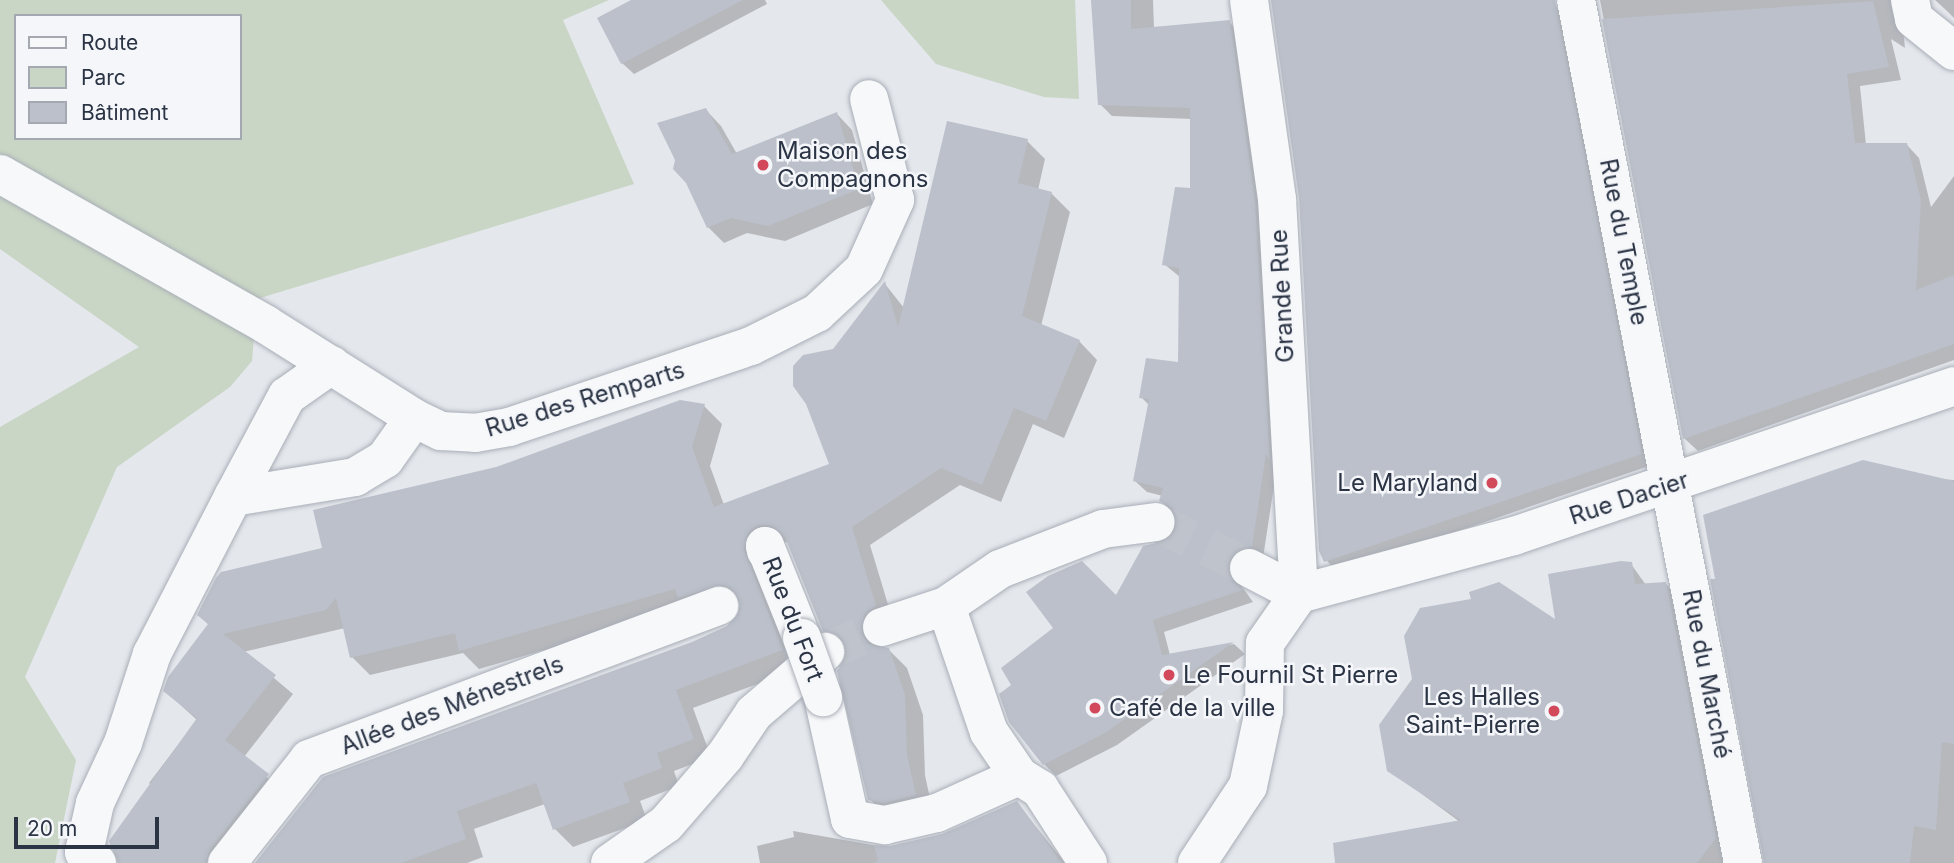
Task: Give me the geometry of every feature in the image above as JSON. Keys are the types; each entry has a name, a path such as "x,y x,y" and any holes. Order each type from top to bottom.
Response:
{"street":[{"name":"Grande Rue","path":"1249,0 1277,198 1299,594"},
{"path":"1910,0 1914,19 1954,51"},
{"name":"Rue du Temple","path":"1585,1 1671,485"},
{"name":"Rue des Remparts","path":"0,174 331,365 414,418 441,431 475,433 509,427 751,346 817,313 864,270 895,200 869,99"},
{"path":"97,863 84,852 95,803 123,743 152,654 286,396 331,365"},
{"name":"Rue Dacier","path":"1299,594 1514,536 1671,485 1954,386"},
{"path":"233,497 355,477 386,459 414,418"},
{"name":"Rue du Marché","path":"1671,485 1743,863"},
{"path":"882,627 946,606 1000,569 1103,529 1156,522"},
{"path":"1197,863 1248,786 1264,711 1265,643 1299,594 1249,568"},
{"name":"Rue du Fort","path":"755,584 813,645 850,820 885,825 937,813 1019,776"},
{"name":"Allée des Ménestrels","path":"227,863 309,759 755,584"},
{"path":"946,606 989,732 1019,776 1040,789 1088,863"},
{"path":"610,863 666,824 725,757 754,713 813,645"}],"green space":[{"path":"0,0 609,0 563,20 634,184 257,299 252,361 230,387 117,467 25,677 76,760 55,863 0,863 0,427 139,347 0,249"},
{"path":"881,0 1075,0 1079,99 1044,97 936,64"}],"building":[{"path":"631,0 743,0 621,64 597,18"},
{"path":"1091,0 1131,0 1131,29 1230,20 1255,201 1270,462 1266,454 1252,547 1237,550 1227,568 1231,580 1243,590 1153,620 1162,655 1234,642 1105,733 1043,765 1009,722 999,694 1011,685 1001,668 1053,628 1026,592 1048,576 1082,561 1116,595 1143,546 1169,540 1178,520 1173,508 1159,501 1163,488 1133,481 1149,399 1139,398 1146,358 1178,362 1179,268 1162,265 1175,187 1190,188 1190,108 1098,105"},
{"path":"1271,0 1555,0 1642,454 1324,562 1319,551 1299,198"},
{"path":"1873,1 1889,67 1847,74 1855,143 1907,143 1921,200 1916,290 1954,275 1954,344 1683,439 1602,19"},
{"name":"Maison des Compagnons","path":"706,108 732,154 837,112 859,189 768,226 731,218 707,228 686,183 673,169 675,160 657,123"},
{"path":"947,121 1028,139 1018,183 1052,192 1022,316 1080,340 1046,421 1014,408 982,485 941,468 852,527 876,606 865,613 861,633 868,644 889,648 905,695 907,755 916,795 884,803 868,800 837,671 845,660 846,647 841,637 823,631 785,537 770,525 759,525 749,531 744,550 783,650 676,690 694,739 657,753 662,768 623,783 630,802 553,830 536,783 457,811 466,839 401,863 255,863 323,777 692,642 727,626 741,609 733,590 723,585 678,598 675,589 459,651 455,633 350,658 336,598 326,610 223,634 276,675 225,740 269,774 210,849 206,863 118,863 109,841 197,718 163,691 168,677 208,624 197,615 216,578 221,572 322,548 313,510 496,467 680,400 705,404 692,447 714,507 829,464 806,404 793,386 793,366 803,355 833,349 885,281 898,327"},
{"path":"1863,460 1954,481 1954,744 1942,742 1936,830 1914,826 1910,863 1764,863 1710,579 1715,579 1703,515"},
{"name":"Les Halles Saint-Pierre","path":"1621,561 1632,562 1635,584 1666,582 1716,838 1697,863 1335,863 1333,843 1461,820 1387,771 1379,725 1412,679 1404,636 1420,608 1471,599 1469,592 1499,582 1555,619 1548,574"},
{"path":"1017,801 1062,863 873,863 878,861 874,845 890,846 942,834"}],"tunnel":[{"path":"1156,522 1249,568"},
{"path":"825,652 882,627"}],"place":[{"name":"Maison des Compagnons","path":"763,165"},
{"name":"Le Maryland","path":"1492,483"},
{"name":"Le Fournil St Pierre","path":"1169,675"},
{"name":"Café de la ville","path":"1095,708"},
{"name":"Les Halles Saint-Pierre","path":"1554,711"}]}
